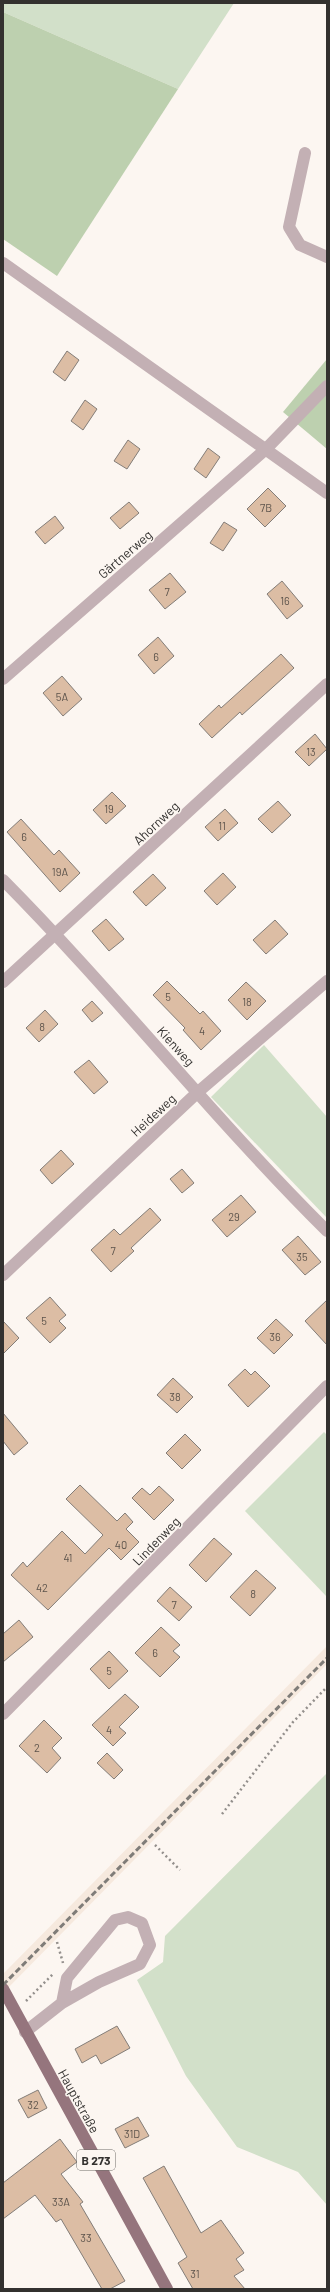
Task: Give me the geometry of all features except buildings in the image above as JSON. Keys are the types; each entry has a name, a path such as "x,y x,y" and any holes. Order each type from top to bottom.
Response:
{"main road":[{"name":"Hauptstraße","path":"3,1989 25,2032 167,2289"}],"street":[{"path":"305,153 289,227 300,245 327,257"},
{"path":"3,263 327,493"},
{"name":"Gärtnerweg","path":"3,679 266,449 327,386"},
{"name":"Ahornweg","path":"3,982 327,684"},
{"name":"Kienweg","path":"3,880 56,934 198,1092 327,1231"},
{"name":"Heideweg","path":"3,1275 198,1092 327,981"},
{"name":"Lindenweg","path":"3,1714 327,1386"},
{"path":"25,2032 62,2003 140,1964 150,1945 142,1923 128,1917 115,1920 67,1978 62,2003"}],"path":[{"path":"222,1814 292,1722 327,1686"},
{"path":"155,1845 180,1870"},
{"path":"24,2002 63,1964 57,1942"}],"shaded area":[{"path":"327,1646 327,1664 3,1993 3,1974"}],"green space":[{"path":"3,3 234,3 178,89 3,12"},
{"path":"3,12 178,89 57,276 3,239"},
{"path":"327,359 327,449 283,412"},
{"path":"264,1045 327,1117 327,1218 211,1097"},
{"path":"324,1432 327,1435 327,1597 245,1511"},
{"path":"327,1773 327,2205 298,2172 237,2147 186,2076 137,1980 163,1962 165,1936"}],"railway":[{"path":"3,1985 327,1658"}]}
